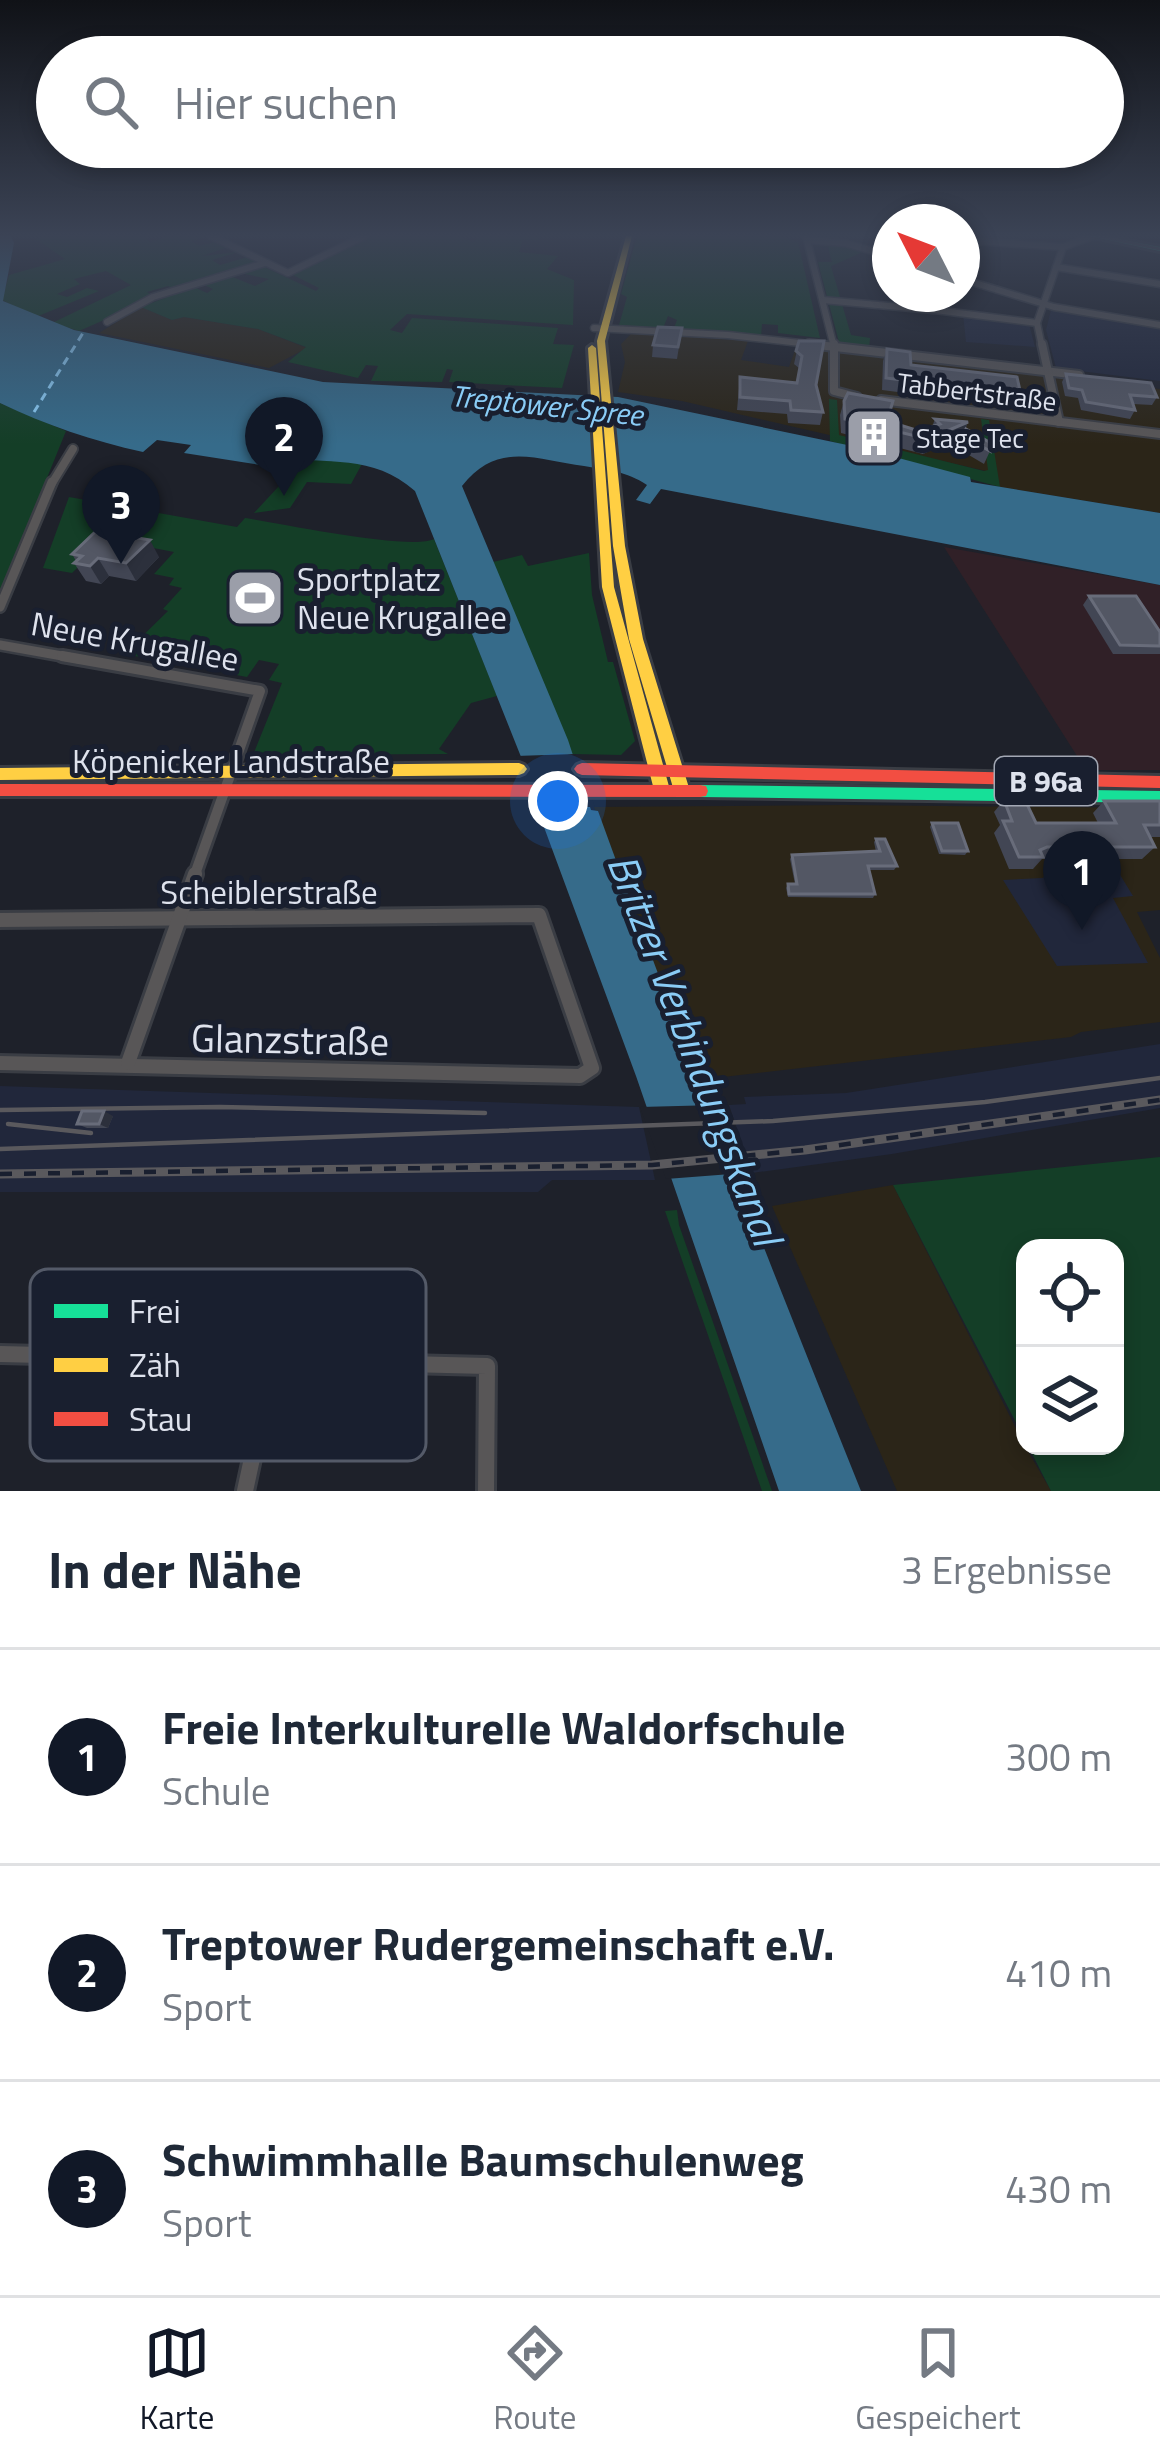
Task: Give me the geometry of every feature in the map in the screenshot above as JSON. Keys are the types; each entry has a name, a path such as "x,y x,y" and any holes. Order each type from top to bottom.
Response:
{"main road":[{"path":"605,306 598,328 605,561 662,790"},
{"path":"627,640 682,791"},
{"name":"B 96a","path":"582,769 674,768 934,788 1160,797"},
{"name":"Köpenicker Landstraße","path":"436,769 462,791"},
{"name":"Köpenicker Landstraße","path":"0,774 519,769"},
{"name":"B 96a","path":"934,788 1160,782"},
{"name":"Köpenicker Landstraße","path":"0,790 934,788"}],"street":[{"path":"123,314 139,306"},
{"path":"824,306 834,347"},
{"path":"879,306 1037,323"},
{"path":"1043,306 1037,323 1059,422"},
{"path":"1052,306 1160,325"},
{"path":"598,328 834,347 1093,377"},
{"name":"Tabbertstraße","path":"834,347 834,391 857,398"},
{"name":"Tabbertstraße","path":"880,400 1160,434"},
{"path":"0,607 56,471 73,448"},
{"name":"Neue Krugallee","path":"0,645 260,691 232,772"},
{"path":"128,1064 232,772"},
{"name":"Scheiblerstraße","path":"0,920 539,914 592,1062 588,1073 580,1076"},
{"name":"Glanzstraße","path":"0,1063 580,1076"},
{"path":"0,1354 30,1355"},
{"path":"426,1365 487,1366 486,1491"},
{"path":"245,1491 251,1461"}],"shaded area":[{"path":"141,307 172,320 184,317 258,329 307,348 269,368 99,333"},
{"path":"1051,310 1160,327 1160,381 1056,368 1046,330"},
{"path":"963,314 1029,324 1035,347 966,342"},
{"path":"632,333 748,341 741,360 789,367 796,347 1160,389 1160,513 1000,487 986,471 682,401 618,392 625,362 621,344"},
{"path":"944,547 1160,585 1160,770 1086,770"},
{"path":"594,807 1160,808 1160,910 1137,912 1160,958 1160,1022 1071,1037 697,1080"},
{"path":"1058,872 1119,873 1133,896 1113,898 1148,963 1057,966 1003,880 1042,878"},
{"path":"1160,1044 1160,1108 892,1154 752,1173 729,1105 746,1104 744,1097 846,1093"},
{"path":"0,1086 639,1107 655,1180 552,1180 538,1192 0,1192"},
{"path":"893,1185 1016,1428 1016,1455 1030,1455 1051,1491 897,1491 772,1206"}],"green space":[{"path":"13,306 64,306 36,317"},
{"path":"88,306 137,306 79,331 52,323"},
{"path":"573,306 573,325 407,314 390,330 402,333 412,318 558,328 553,344 574,345 562,388 449,382 453,370 447,369 442,382 371,381 378,366 366,365 358,378 288,362 306,347 258,329 184,317 172,320 141,307"},
{"path":"625,306 813,306 820,338 778,333 778,325 762,324 761,336 674,328 677,320 668,316 663,328 619,325"},
{"path":"829,306 842,306 851,335 870,338 869,348 839,342"},
{"path":"829,399 837,400 839,435 984,471 988,470 981,419 989,420 1000,487 830,441"},
{"path":"0,403 66,431 0,594"},
{"path":"305,458 363,462 351,484 307,482 290,508 254,513"},
{"path":"69,497 237,527 245,518 373,539 434,539 497,696 471,703 439,749 448,754 253,755 282,683 269,680 279,664 259,660 247,677 124,654 168,611 163,609 182,588 169,585 174,578 154,574 174,552 107,539 72,573 43,568"},
{"path":"589,553 592,595 608,662 613,662 635,741 621,755 572,754 493,562 522,555 528,566"},
{"path":"1160,1157 1160,1491 1051,1491 1033,1455 1124,1455 1124,1239 1016,1239 1016,1423 893,1185"},
{"path":"677,1210 772,1491 762,1491 665,1211"}],"water":[{"name":"Treptower Spree","path":"0,306 14,306 74,330 323,382 618,397 857,447 970,477 971,482 1160,513 1160,585 661,489 650,504 636,500 647,485 632,477 534,458 490,463 462,486 568,740 591,810 598,811 726,1152 861,1491 779,1491 636,1076 541,819 541,807 415,491 382,471 349,463 275,457 267,466 184,453 191,445 157,440 143,452 70,432 0,403"}],"pier":[{"path":"575,754 595,807 535,807 516,756"},
{"path":"717,1105 744,1173 666,1179 640,1107"}],"building":[{"path":"658,327 682,328 678,347 653,345"},
{"path":"799,341 824,341 816,385 823,412 791,410 790,401 740,397 740,377 797,383 802,356 796,351"},
{"path":"887,349 910,352 911,365 1017,377 1021,395 886,378"},
{"path":"1066,374 1151,383 1157,397 1130,395 1135,410 1086,402 1082,390 1069,388"},
{"path":"848,393 893,401 887,421 919,431 940,424 935,419 968,422 928,439 845,419"},
{"path":"966,429 989,442 990,451 963,436"},
{"path":"96,531 150,540 126,563 98,558 90,566 74,563 82,556 72,554"},
{"path":"1089,596 1136,596 1160,632 1160,646 1120,645"},
{"path":"1004,800 1025,800 1036,823 1116,823 1104,801 1160,801 1160,825 1144,825 1155,847 1047,847 1040,850 1043,857 1019,857 1003,821 1012,821"},
{"path":"932,823 958,823 968,851 942,851"},
{"path":"876,839 885,839 897,866 868,866 875,894 789,894 788,884 797,884 792,855 880,851"},
{"path":"82,1111 104,1111 99,1124 77,1124"}],"ferry route":[{"path":"34,412 83,333"}],"tram line":[{"path":"0,1149 773,1121 985,1102 1160,1078"},
{"path":"0,1110 220,1107 485,1113"},
{"path":"8,1124 91,1133"}],"railway":[{"path":"0,1174 652,1165 805,1150 1160,1100"}],"traffic: fast":[{"path":"700,791 1160,797"}],"traffic: slow":[{"path":"610,306 601,341 619,546 636,639 682,791"},
{"path":"592,348 608,587 662,790"},
{"path":"0,774 519,769"}],"traffic: jam":[{"path":"582,769 1160,782"},
{"path":"0,790 700,791"}],"place":[{"name":"Stage Tec","path":"874,437"},
{"name":"Treptower Rudergemeinschaft e.V.","path":"284,496"},
{"name":"Schwimmhalle Baumschulenweg","path":"121,564"},
{"name":"Sportplatz Neue Krugallee","path":"255,598"},
{"name":"Freie Interkulturelle Waldorfschule","path":"1082,930"}],"water label":[{"name":"Britzer Verbindungskanal","path":"696,1049"}]}
